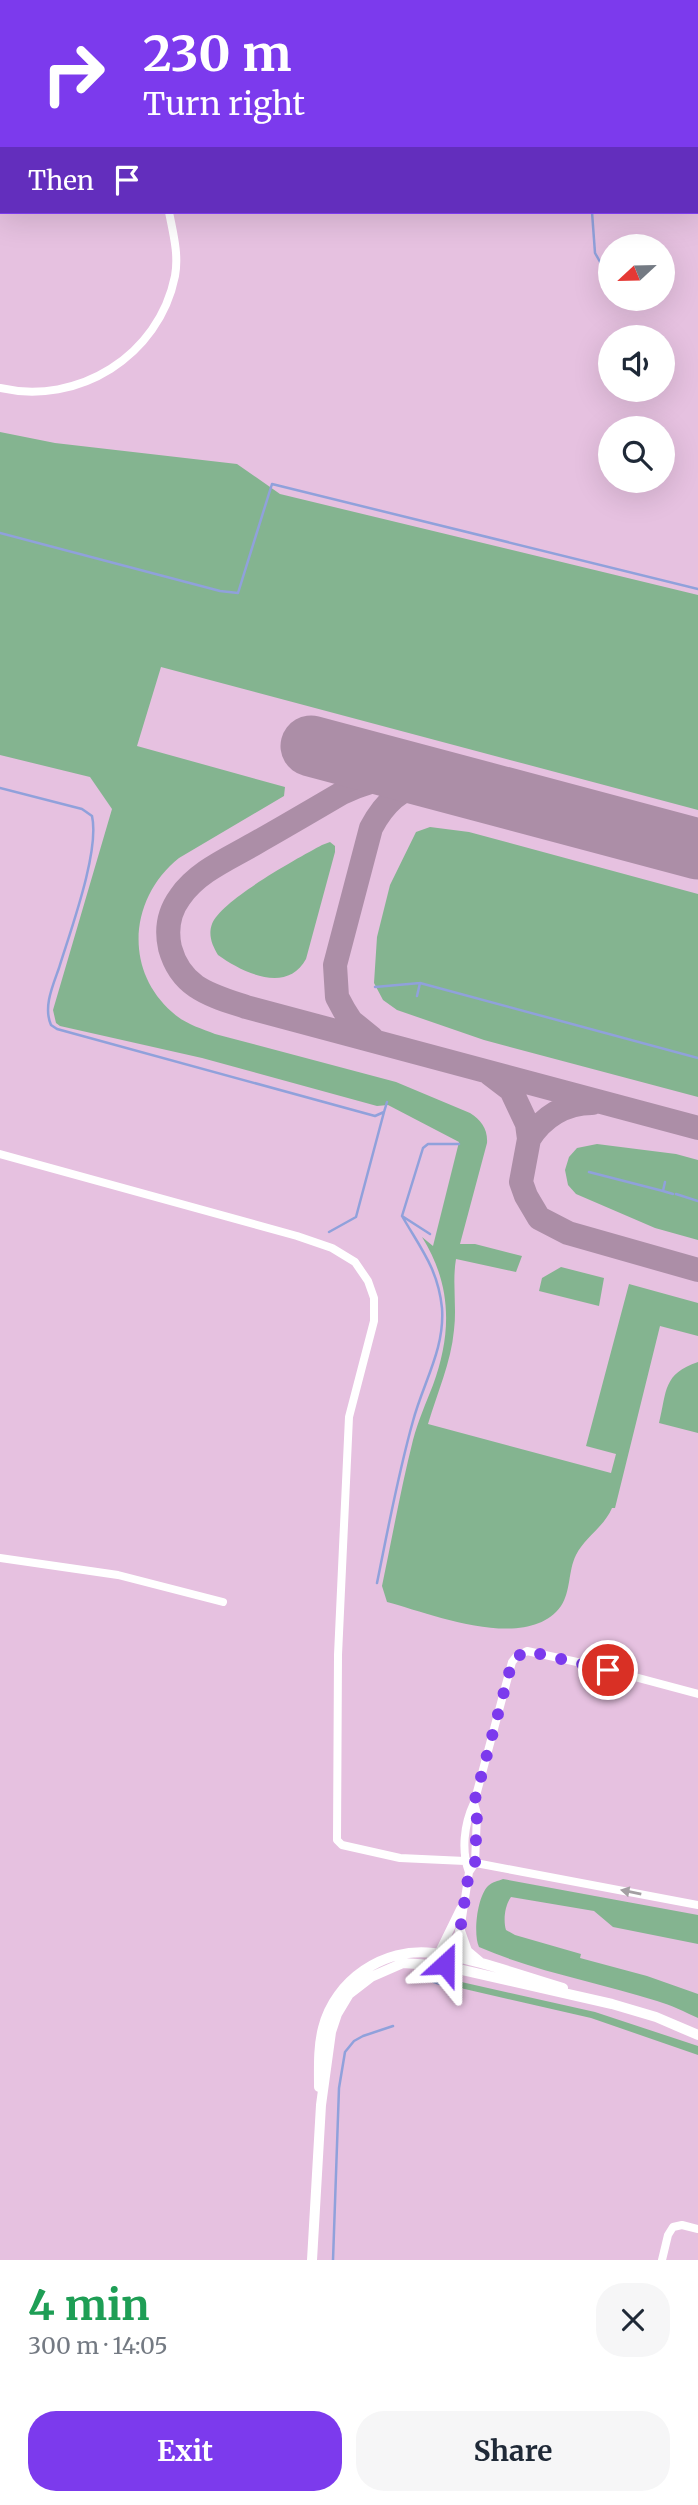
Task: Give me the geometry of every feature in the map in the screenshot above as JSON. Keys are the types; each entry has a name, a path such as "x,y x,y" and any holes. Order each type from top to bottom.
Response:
{"street":[{"path":"0,388 27,392 69,388 110,371 136,350 166,304 175,276 177,255 169,214"},
{"path":"0,1154 297,1236 340,1252 355,1262 372,1289 374,1321 349,1417 338,1655 337,1840 342,1845 400,1858 465,1861 698,1905"},
{"path":"0,1558 118,1575 223,1602"},
{"path":"469,1872 464,1852 469,1814 512,1662 522,1653 527,1651 586,1664 698,1694"},
{"path":"442,1960 460,1931 469,1872 475,1863 477,1814 474,1803"},
{"path":"442,1960 464,1899"},
{"path":"460,1931 467,1951 486,1966"},
{"path":"312,2260 321,2105 319,2086 322,2031 332,2004 343,1989 369,1967 396,1955 421,1953 656,2017 698,2035"},
{"path":"442,1960 486,1966 578,1992 592,1999"},
{"path":"662,2260 668,2235 673,2227 682,2225 698,2229"}],"green space":[{"path":"0,432 55,443 237,464 280,494 698,595 698,810 161,667 137,746 285,787 284,796 179,858 150,892 142,913 140,955 156,995 177,1016 198,1028 396,1082 470,1113 485,1129 487,1143 460,1244 475,1244 522,1256 516,1272 456,1259 452,1342 428,1424 611,1473 616,1454 586,1446 629,1284 698,1303 698,1336 660,1326 615,1508 612,1508 580,1549 573,1561 564,1600 546,1620 526,1627 503,1629 453,1621 387,1602 382,1586 413,1440 444,1347 444,1291 432,1255 422,1237 433,1246 459,1142 388,1105 377,1106 202,1058 56,1023 53,1010 112,809 90,777 0,755"},
{"path":"430,827 469,832 698,894 698,1097 484,1040 397,1010 383,1000 374,983 377,937 390,885 416,832"},
{"path":"330,842 335,846 335,852 306,959 298,970 288,976 264,977 240,968 218,955 210,932 218,914 261,880"},
{"path":"597,1144 676,1154 698,1160 698,1240 655,1228 576,1194 568,1185 565,1170 569,1157 577,1148"},
{"path":"561,1267 604,1278 599,1306 539,1291 542,1278"},
{"path":"698,1362 698,1433 659,1423 672,1378"},
{"path":"503,1879 698,1915 698,1944 613,1927 594,1911 511,1897 506,1908 505,1922 506,1930 515,1935 581,1954 580,1958 647,1976 698,1994 698,2018 635,1994 523,1963 479,1947 476,1925 481,1898 488,1886"},
{"path":"457,1981 595,2012 698,2046 698,2055 591,2018 456,1987"}],"waterway":[{"path":"592,214 595,253 598,258"},
{"path":"0,533 220,591 238,593 272,484 698,589"},
{"path":"0,788 82,809 92,816 92,849 88,870 50,996 48,1011 51,1025 57,1029 375,1116 384,1112 387,1102"},
{"path":"375,987 420,983 698,1058"},
{"path":"417,996 420,983"},
{"path":"329,1232 356,1217 384,1112"},
{"path":"430,1234 402,1216 423,1148 428,1144 459,1144"},
{"path":"589,1172 663,1191"},
{"path":"665,1182 663,1191 673,1194"},
{"path":"676,1194 698,1201"},
{"path":"377,1583 408,1441 437,1352 442,1323 440,1294 433,1270 402,1216"},
{"path":"425,1973 434,1982 443,1985"},
{"path":"333,2260 339,2088 345,2052 354,2041 363,2036 393,2026"}],"taxiway":[{"path":"445,782 392,778 355,787 204,873 180,897 169,921 170,948 181,972 189,981 209,994 246,1007 698,1128"},
{"path":"372,1038 351,1021 337,997 335,965 371,828 393,798 408,788 426,783"},
{"path":"490,1074 511,1090 527,1124 529,1139 521,1182 539,1218 568,1233 698,1270"},
{"path":"529,1139 541,1124 556,1113 573,1106 592,1103"}],"runway":[{"path":"311,746 698,849"}],"route":[{"path":"445,1964 463,1919 469,1872 475,1863 477,1814 474,1803 512,1662 527,1651 608,1670"}]}
